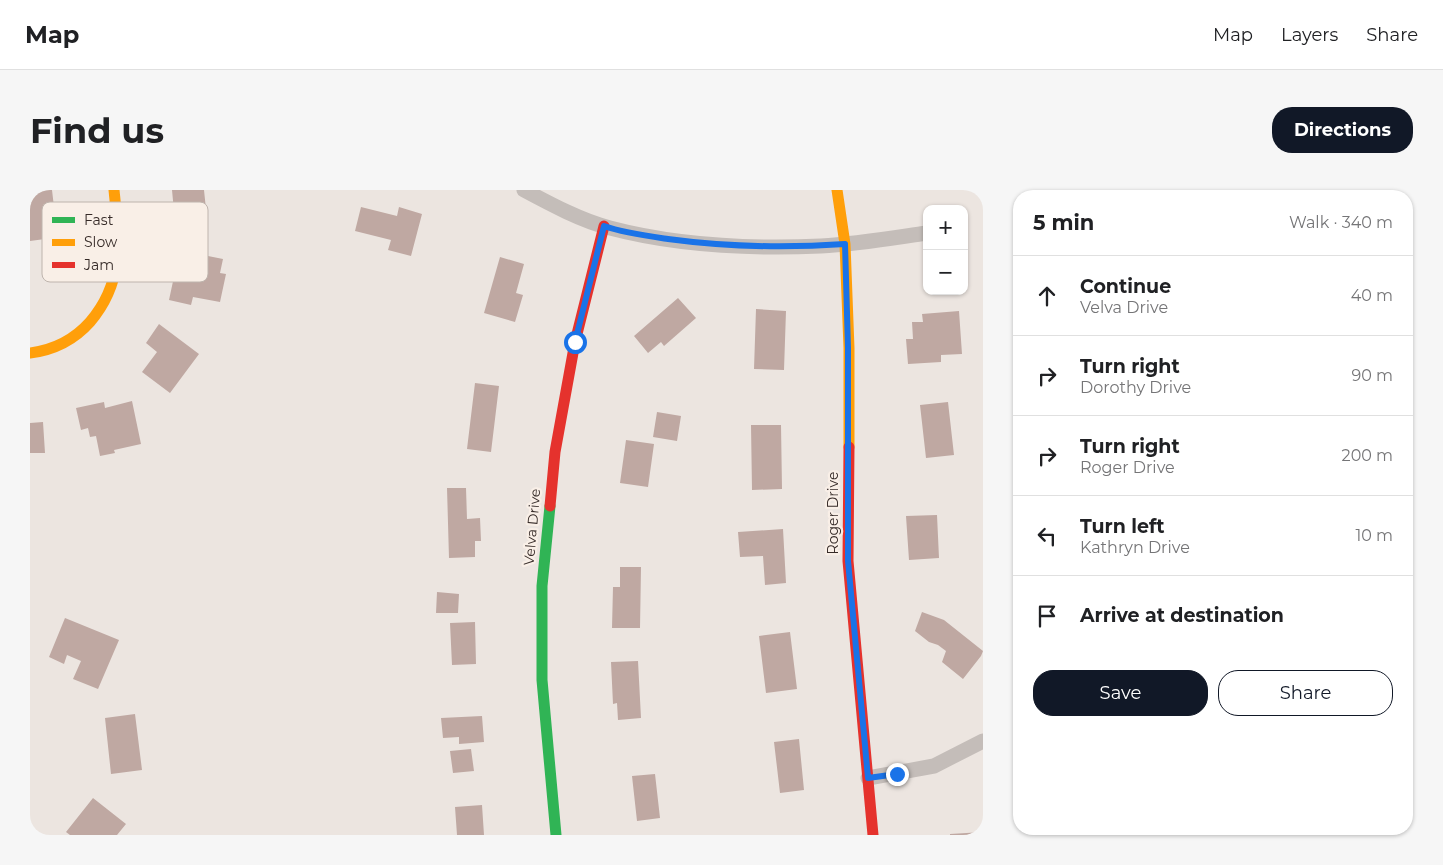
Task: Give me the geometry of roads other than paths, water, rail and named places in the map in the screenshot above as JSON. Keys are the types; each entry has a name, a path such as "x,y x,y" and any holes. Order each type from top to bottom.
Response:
{"street":[{"path":"524,190 567,211 604,226 646,236 698,243 763,247 845,244 923,234"},
{"name":"Roger Drive","path":"838,190 845,244 848,348 848,561 873,835"},
{"name":"Velva Drive","path":"556,835 542,680 542,586 554,452 575,342 604,226"},
{"path":"30,353 42,352 63,345 80,333 99,312 111,290 113,282"},
{"path":"868,778 934,766 983,741"}]}
